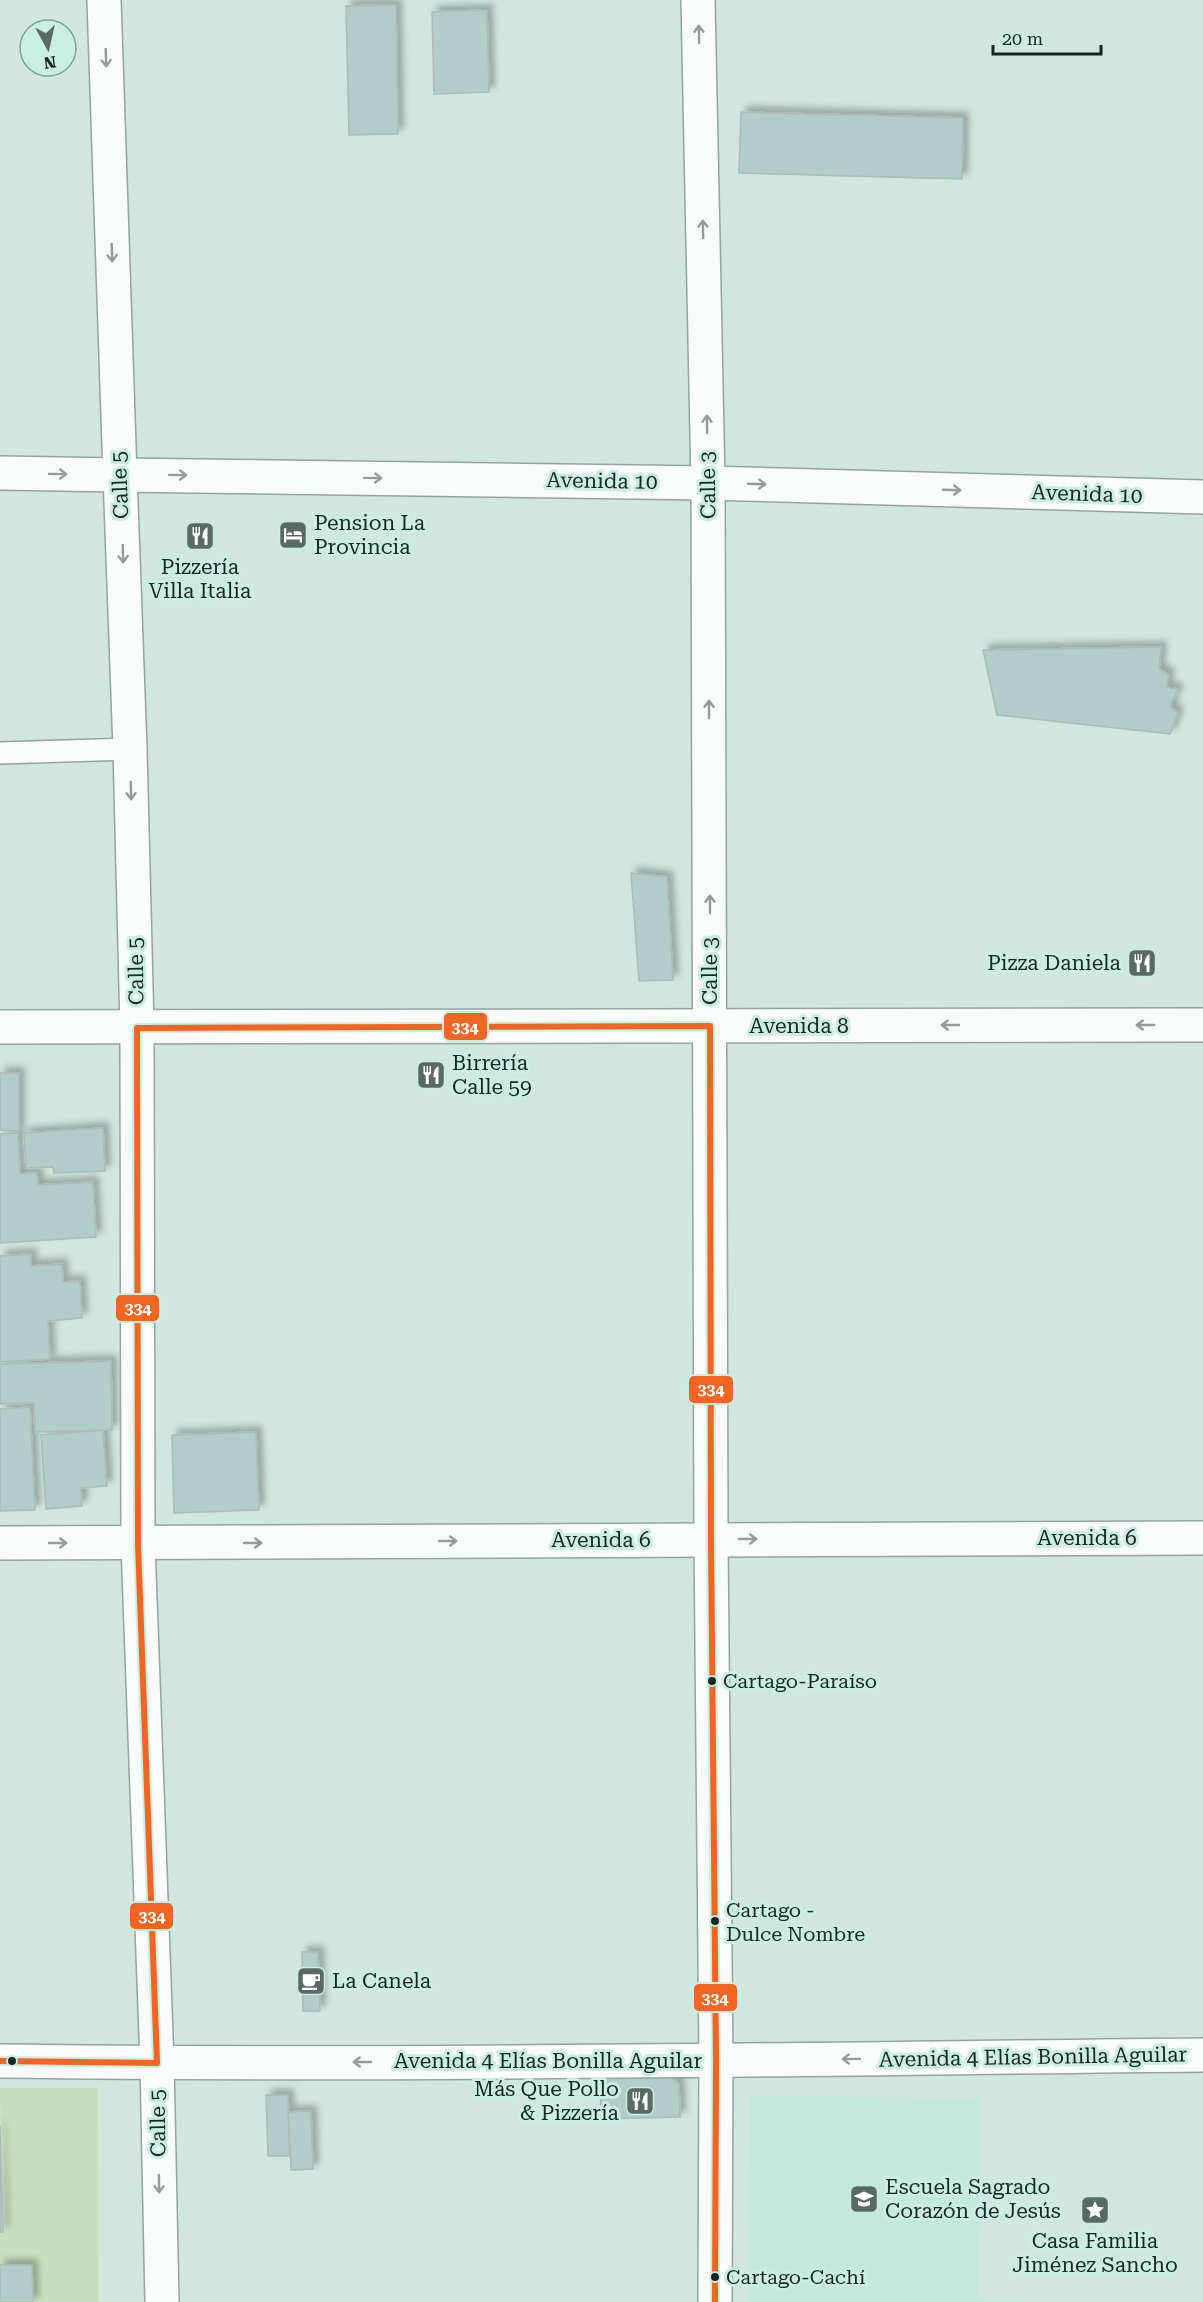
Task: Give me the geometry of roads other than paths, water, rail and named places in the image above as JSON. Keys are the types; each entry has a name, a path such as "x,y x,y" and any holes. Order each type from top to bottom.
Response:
{"street":[{"name":"Calle 5","path":"104,0 130,749 137,1028 138,1544 157,2063 162,2302"},
{"name":"Calle 3","path":"699,0 708,483 711,1540 716,2060 715,2302"},
{"name":"Avenida 10","path":"0,473 708,483 1203,497"},
{"name":"Avenida 8","path":"0,1027 1203,1025"},
{"name":"Avenida 6","path":"0,1543 1203,1538"},
{"name":"Avenida 4 Elías Bonilla Aguilar","path":"0,2061 157,2063 1203,2055"}],"lane":[{"path":"0,753 130,749"}],"place":[{"name":"Pension La Provincia","path":"293,535"},
{"name":"Pizzería Villa Italia","path":"200,536"},
{"name":"Pizza Daniela","path":"1142,963"},
{"name":"Birrería Calle 59","path":"431,1075"},
{"name":"Cartago-Paraíso","path":"712,1681"},
{"name":"Cartago - Dulce Nombre","path":"715,1921"},
{"name":"La Canela","path":"311,1981"},
{"name":"Más Que Pollo & Pizzería","path":"640,2101"},
{"name":"Escuela Sagrado Corazón de Jesús","path":"864,2199"},
{"name":"Casa Familia Jiménez Sancho","path":"1095,2210"},
{"name":"Cartago-Cachí","path":"715,2277"}]}
